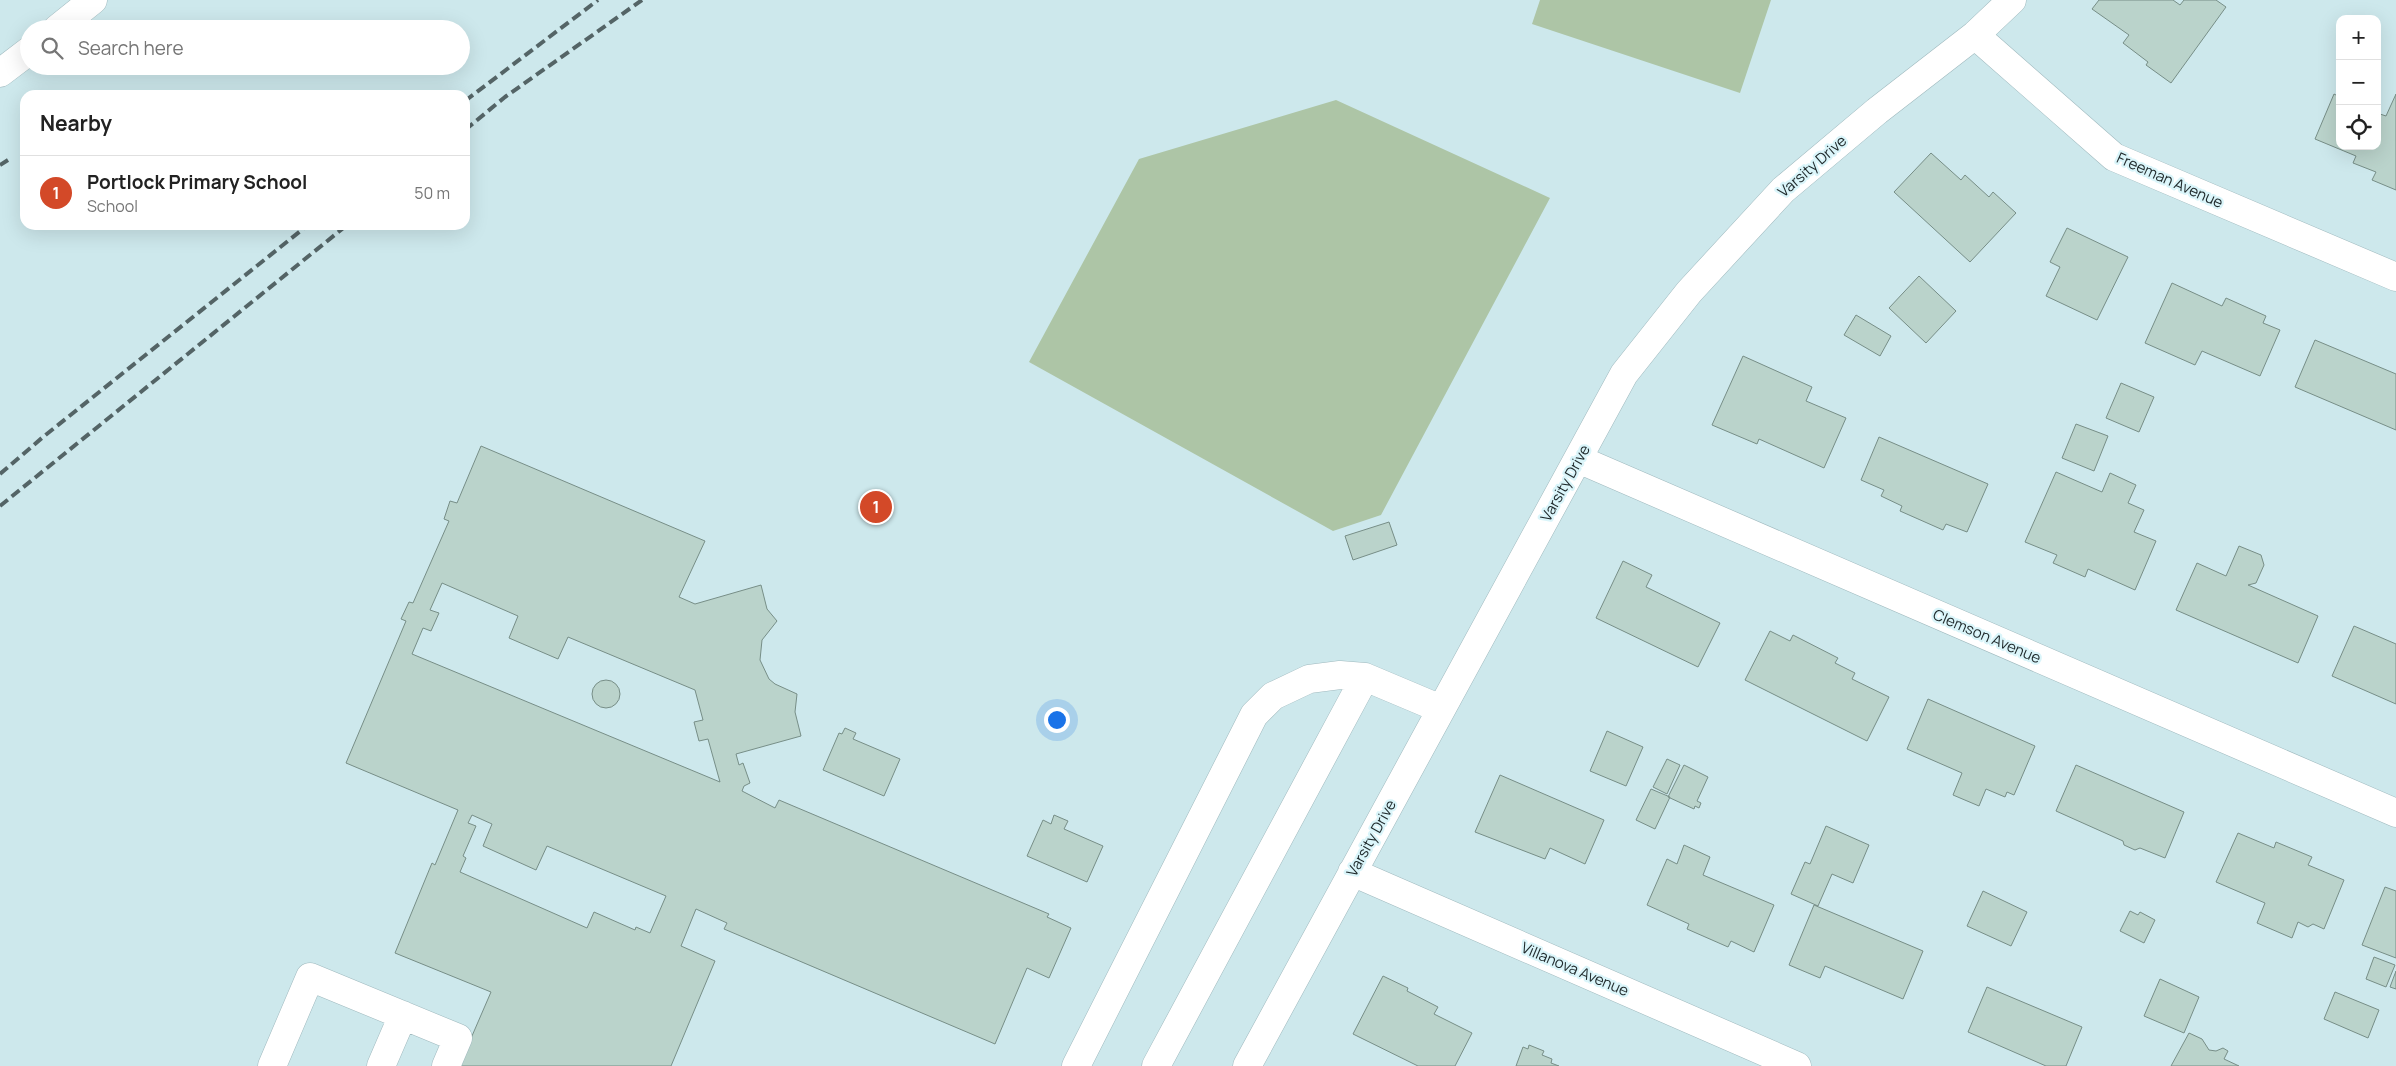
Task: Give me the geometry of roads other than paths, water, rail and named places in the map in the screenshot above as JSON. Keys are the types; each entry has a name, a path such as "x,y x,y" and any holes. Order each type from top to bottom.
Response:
{"street":[{"path":"68,20 93,0"},
{"name":"Varsity Drive","path":"1247,1066 1624,374 1689,292 1783,190 1877,111 1975,35 2012,0"},
{"name":"Freeman Avenue","path":"1975,35 2114,157 2396,277"},
{"path":"0,74 20,58"},
{"name":"Clemson Avenue","path":"1578,459 2396,813"},
{"path":"1076,1066 1254,715 1273,696 1309,679 1340,675 1365,677 1441,709"},
{"path":"1156,1066 1365,677"},
{"name":"Villanova Avenue","path":"1352,872 1798,1066"},
{"path":"272,1066 310,977 458,1038 446,1066"},
{"path":"381,1066 403,1015"}],"railway":[{"path":"470,97 598,0"},
{"path":"470,126 505,97 642,0"},
{"path":"0,165 8,160"},
{"path":"0,474 43,437 302,230"},
{"path":"0,506 341,230"}],"place":[{"name":"Portlock Primary School","path":"876,507"}]}
